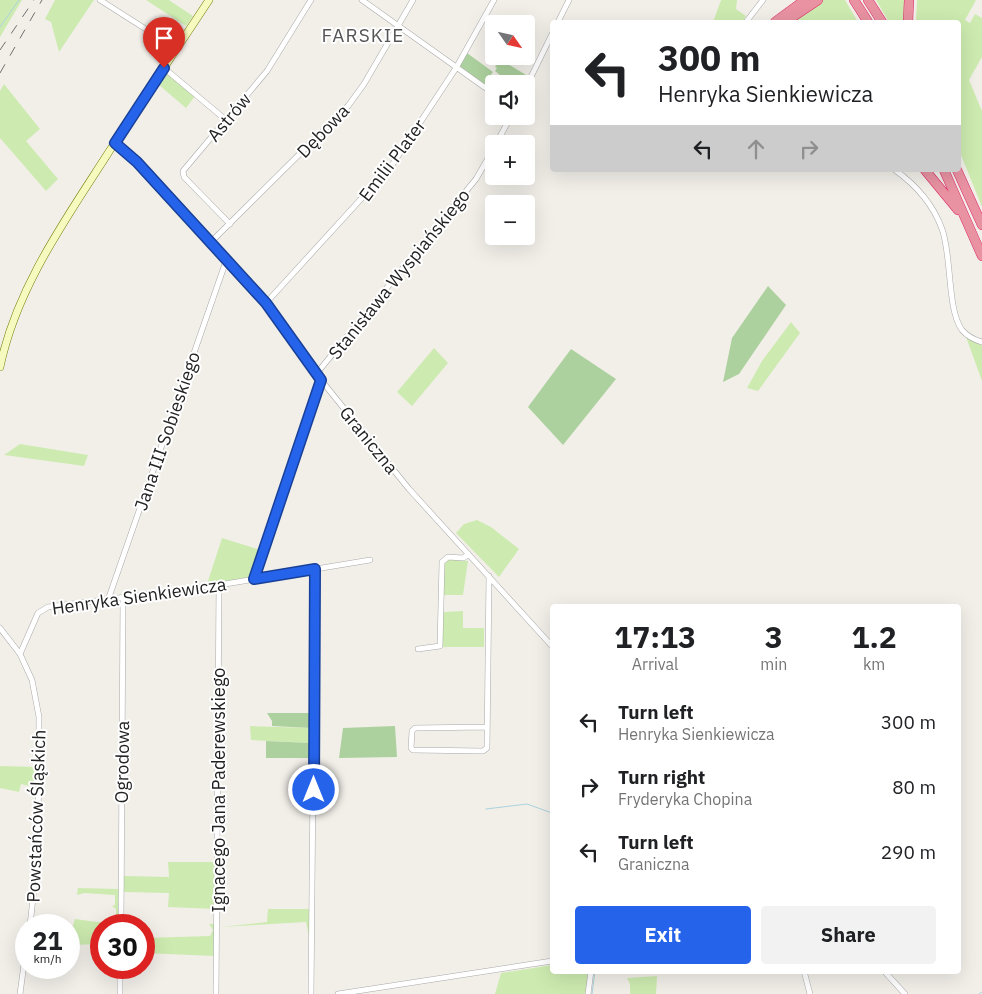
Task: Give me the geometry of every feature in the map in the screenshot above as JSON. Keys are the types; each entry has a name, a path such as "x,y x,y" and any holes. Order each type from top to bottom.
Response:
{"highway":[{"path":"778,20 805,0"},
{"path":"787,20 818,0"},
{"path":"854,0 867,20"},
{"path":"868,0 881,20"},
{"path":"908,20 909,0"},
{"path":"926,172 968,224"},
{"path":"945,172 982,256"},
{"path":"958,172 982,225"}],"main road":[{"path":"0,367 5,344 18,308 65,219 209,0"}],"street":[{"path":"100,0 177,49"},
{"name":"Astrów","path":"230,224 183,174 183,170 267,71 311,0"},
{"path":"362,0 485,88"},
{"name":"Dębowa","path":"210,243 348,106 413,0"},
{"name":"Emilii Plater","path":"266,303 380,180 403,150 456,68 494,0"},
{"path":"559,20 569,0"},
{"path":"748,20 763,0"},
{"path":"532,75 550,38"},
{"path":"164,68 226,120"},
{"name":"Graniczna","path":"114,144 137,162 266,303 321,380 409,489 550,644"},
{"name":"Stanisława Wyspiańskiego","path":"317,374 476,179 485,164"},
{"path":"897,172 915,187 932,208 942,230 948,255 958,322 970,337 982,342"},
{"name":"Jana III Sobieskiego","path":"108,600 226,261"},
{"path":"254,579 321,380"},
{"path":"418,648 440,646 442,562 448,557 463,558 468,555"},
{"name":"Henryka Sienkiewicza","path":"20,654 41,610 219,585 370,560"},
{"path":"311,994 315,569"},
{"path":"486,728 416,728 412,731 412,749 483,751 487,748 489,576"},
{"name":"Ignacego Jana Paderewskiego","path":"216,994 219,585"},
{"name":"Ogrodowa","path":"121,914 123,599"},
{"name":"Powstańców Śląskich","path":"0,628 20,654 32,680 39,717 38,854 31,914"},
{"path":"338,994 550,961"},
{"path":"588,994 591,974"},
{"path":"805,974 810,994"},
{"path":"887,974 905,994"},
{"path":"20,994 22,979"},
{"path":"120,979 120,994"}],"green space":[{"path":"0,0 22,0 0,37"},
{"path":"55,0 94,0 59,52 51,22 45,19"},
{"path":"146,0 169,0 193,16 186,26"},
{"path":"721,0 737,0 736,9 746,16 743,20 714,20"},
{"path":"822,0 845,0 857,20 793,20"},
{"path":"876,0 906,0 905,20 888,20"},
{"path":"917,0 976,0 965,20 970,23 975,14 982,18 982,57 969,80 982,111 982,207 961,155 961,20 916,20"},
{"path":"467,53 493,72 491,75 485,75 484,85 460,66"},
{"path":"496,65 510,65 526,75 500,75 495,71 497,68 495,67"},
{"path":"167,74 195,96 186,108 159,85"},
{"path":"4,84 40,129 26,141 58,179 46,191 0,138 0,91"},
{"path":"768,286 786,305 739,374 723,382 732,338"},
{"path":"791,322 800,333 758,391 747,388 762,361"},
{"path":"966,337 982,345 982,381"},
{"path":"434,348 448,363 412,406 397,392"},
{"path":"571,349 616,379 563,445 528,407"},
{"path":"20,444 88,455 84,466 4,455"},
{"path":"477,520 491,527 519,549 499,577 456,533 464,524"},
{"path":"222,538 261,550 251,577 207,584"},
{"path":"448,559 468,561 463,595 442,595 443,567"},
{"path":"463,611 463,628 484,628 484,647 442,647 443,612"},
{"path":"267,713 311,713 311,728 272,726 272,721"},
{"path":"250,726 311,728 311,743 251,740"},
{"path":"395,726 397,757 339,758 343,728"},
{"path":"266,741 311,743 311,758 266,758"},
{"path":"0,766 36,767 37,788 21,784 19,792 0,788"},
{"path":"168,862 215,862 215,909 168,907 169,893 123,892 124,876 169,877"},
{"path":"78,888 119,889 118,914 116,914 116,909 112,906 115,905 115,895 84,893 77,895"},
{"path":"268,909 311,909 310,941 306,922 221,927 267,922"},
{"path":"80,920 90,921 90,944 80,945"},
{"path":"209,924 215,924 214,956 155,953 155,938 210,936 213,930"},
{"path":"550,965 550,974 588,974 586,994 495,994 501,973"},
{"path":"657,976 656,994 630,994 630,984 627,978"}],"waterway":[{"path":"0,27 19,0"},
{"path":"486,809 527,804 550,812"},
{"path":"592,994 595,974"}],"railway":[{"path":"0,50 34,0"},
{"path":"0,73 42,0"}],"district":[{"name":"FARSKIE","path":"363,35"}],"route":[{"path":"164,68 115,143 137,162 266,303 285,327 321,380 254,579 315,569 314,790"}]}
